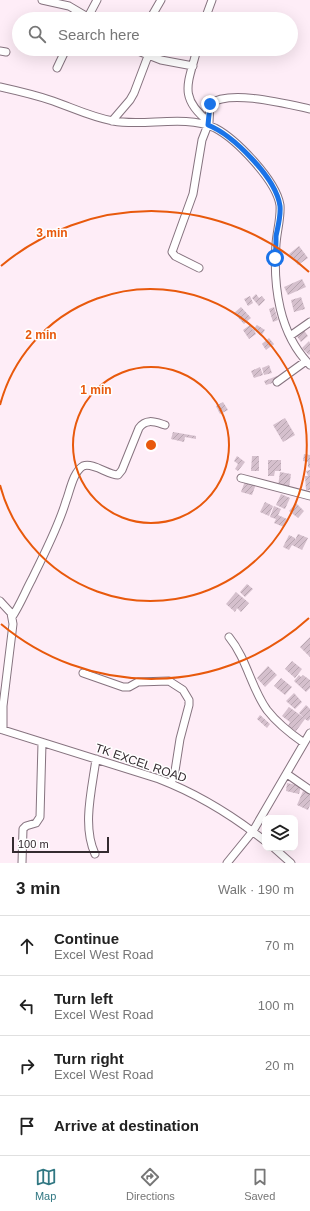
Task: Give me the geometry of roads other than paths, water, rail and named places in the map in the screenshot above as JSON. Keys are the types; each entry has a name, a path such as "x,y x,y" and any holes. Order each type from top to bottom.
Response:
{"street":[{"path":"42,0 69,6 78,12"},
{"path":"90,12 97,0"},
{"path":"154,12 161,0"},
{"path":"208,12 212,0"},
{"path":"57,68 63,56"},
{"path":"112,121 134,93 148,56 193,66"},
{"path":"195,56 188,84 188,95 192,105 208,123 244,150 264,174 278,197 280,213 276,245 275,279 282,317 299,352 308,363 277,382"},
{"path":"0,87 42,98 89,115 112,121 137,123 208,123"},
{"path":"199,268 175,256 172,252 193,194 201,146 208,123 210,104 221,99 258,99 310,109"},
{"path":"290,336 310,322"},
{"path":"12,618 52,538 73,481 78,472 84,466 89,466 113,475 118,475 122,470 138,428 147,421 165,425"},
{"path":"241,478 310,496"},
{"path":"0,601 9,610 13,624 1,729"},
{"path":"229,637 239,650 259,696 268,711 285,729 304,743"},
{"path":"83,673 123,688 129,687 138,682 169,681 183,690 189,700 189,705 181,733 175,771 171,784"},
{"name":"TK EXCEL ROAD","path":"1,729 171,784 216,806 262,838"},
{"path":"227,863 253,831 310,733"},
{"path":"22,863 23,829 26,826 36,823 40,817 42,743"},
{"path":"95,854 91,846 88,832 88,819 96,759"},
{"path":"287,774 310,790"},
{"path":"277,851 291,863"}]}
